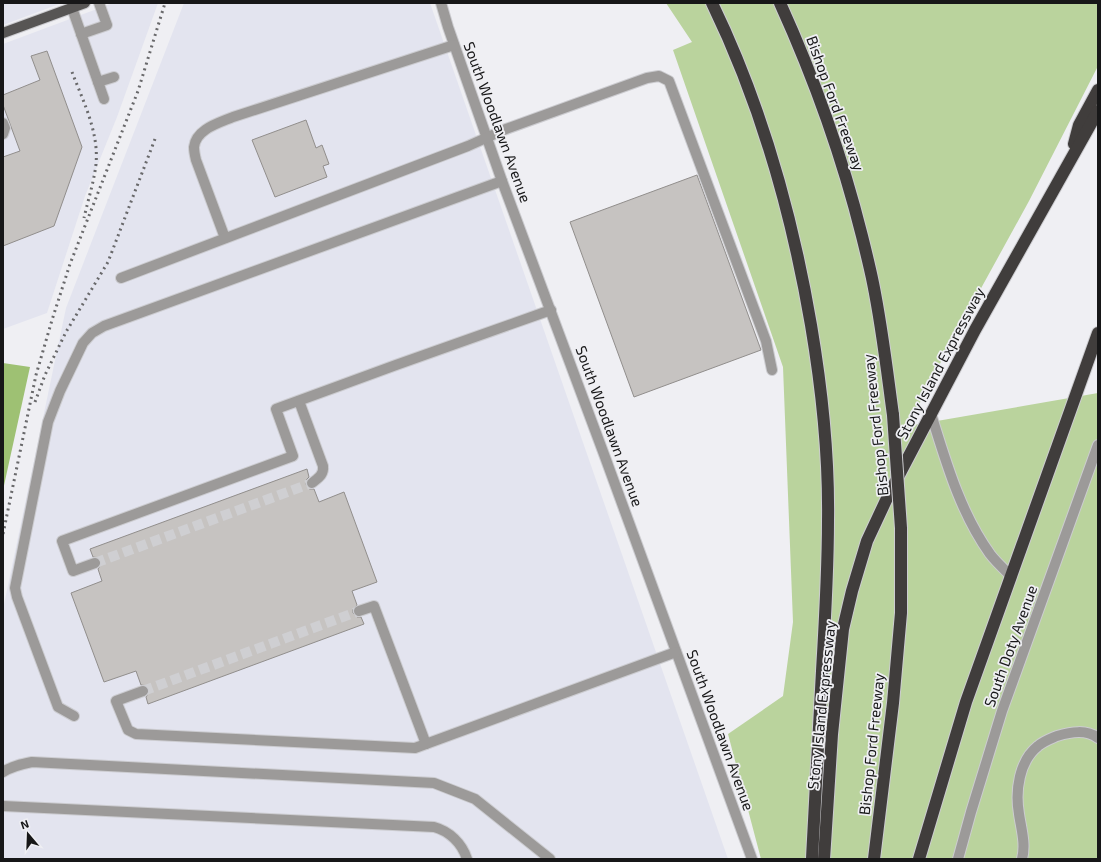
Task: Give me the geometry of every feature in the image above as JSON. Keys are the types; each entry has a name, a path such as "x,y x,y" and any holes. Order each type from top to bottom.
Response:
{"highway":[{"path":"712,3 751,95 788,210 802,272 819,375 825,439 828,520 812,859"},
{"name":"Bishop Ford Freeway","path":"780,3 824,111 854,204 873,282 885,352 893,415 901,528 900,613 893,703 874,859"},
{"path":"1067,167 1080,125 1098,90"},
{"name":"Stony Island Expressway","path":"824,859 832,734 843,629 867,541 888,496 975,330 1098,111"},
{"path":"920,859 966,702 1098,333"}],"main road":[{"path":"3,33 85,3"}],"street":[{"path":"82,34 107,25 99,3"},
{"name":"South Woodlawn Avenue","path":"441,3 454,45 502,181 551,310 752,859"},
{"path":"72,8 104,99"},
{"path":"225,238 196,160 194,146 199,136 207,128 233,117 454,45"},
{"path":"98,82 114,76"},
{"path":"121,278 488,138 506,129 647,78 659,76 669,81 766,342 772,370"},
{"path":"3,123 5,128 3,134"},
{"path":"74,716 58,707 15,588 48,422 60,391 83,343 92,333 104,326 502,181"},
{"path":"96,563 73,571 62,541 293,456 276,409 551,310"},
{"path":"298,401 324,471 320,477 312,483"},
{"path":"931,414 953,484 973,527 990,555 1011,576"},
{"name":"South Doty Avenue","path":"958,859 1002,710 1098,446"},
{"path":"359,611 374,606 426,744"},
{"path":"143,691 116,701 128,730 131,733 415,748 676,652"},
{"path":"1022,859 1023,845 1018,812 1018,794 1022,768 1027,758 1037,746 1046,740 1062,735 1080,732 1090,733 1098,738"},
{"path":"3,772 8,769 32,762 434,783 475,799 550,859"},
{"path":"3,806 434,827 442,829 460,845 465,852 467,859"}],"shaded area":[{"path":"3,3 62,3 3,25"},
{"path":"113,3 158,3 117,117 85,196 47,313 3,329 3,44"},
{"path":"184,3 430,3 728,859 3,859 3,609 66,308"}],"green space":[{"path":"666,3 1098,3 1098,66 1029,201 946,352 908,426 1098,393 1098,859 761,859 728,734 783,696 793,622 783,367 673,50 692,42"},
{"path":"3,363 30,367 3,490"}],"building":[{"path":"47,51 82,147 54,226 3,246 3,157 20,151 3,105 3,95 40,80 31,56"},
{"path":"306,120 316,148 322,145 329,164 323,166 327,177 275,197 252,140"},
{"path":"697,175 761,350 634,397 570,222"},
{"path":"307,469 309,477 306,480 306,484 309,489 314,489 319,502 344,492 377,582 352,591 357,605 353,609 353,613 357,617 361,617 364,624 148,704 146,697 149,689 147,686 141,685 136,671 104,682 71,593 102,581 98,569 101,564 101,560 93,557 90,549"}],"tunnel":[{"path":"95,563 312,483"},
{"path":"143,691 359,611"}],"railway":[{"path":"3,534 36,375 52,320 70,264 138,91 165,3"},
{"path":"72,72 93,128 96,152 94,178 84,218"},
{"path":"35,402 45,375 66,332 108,262 155,139"}]}
